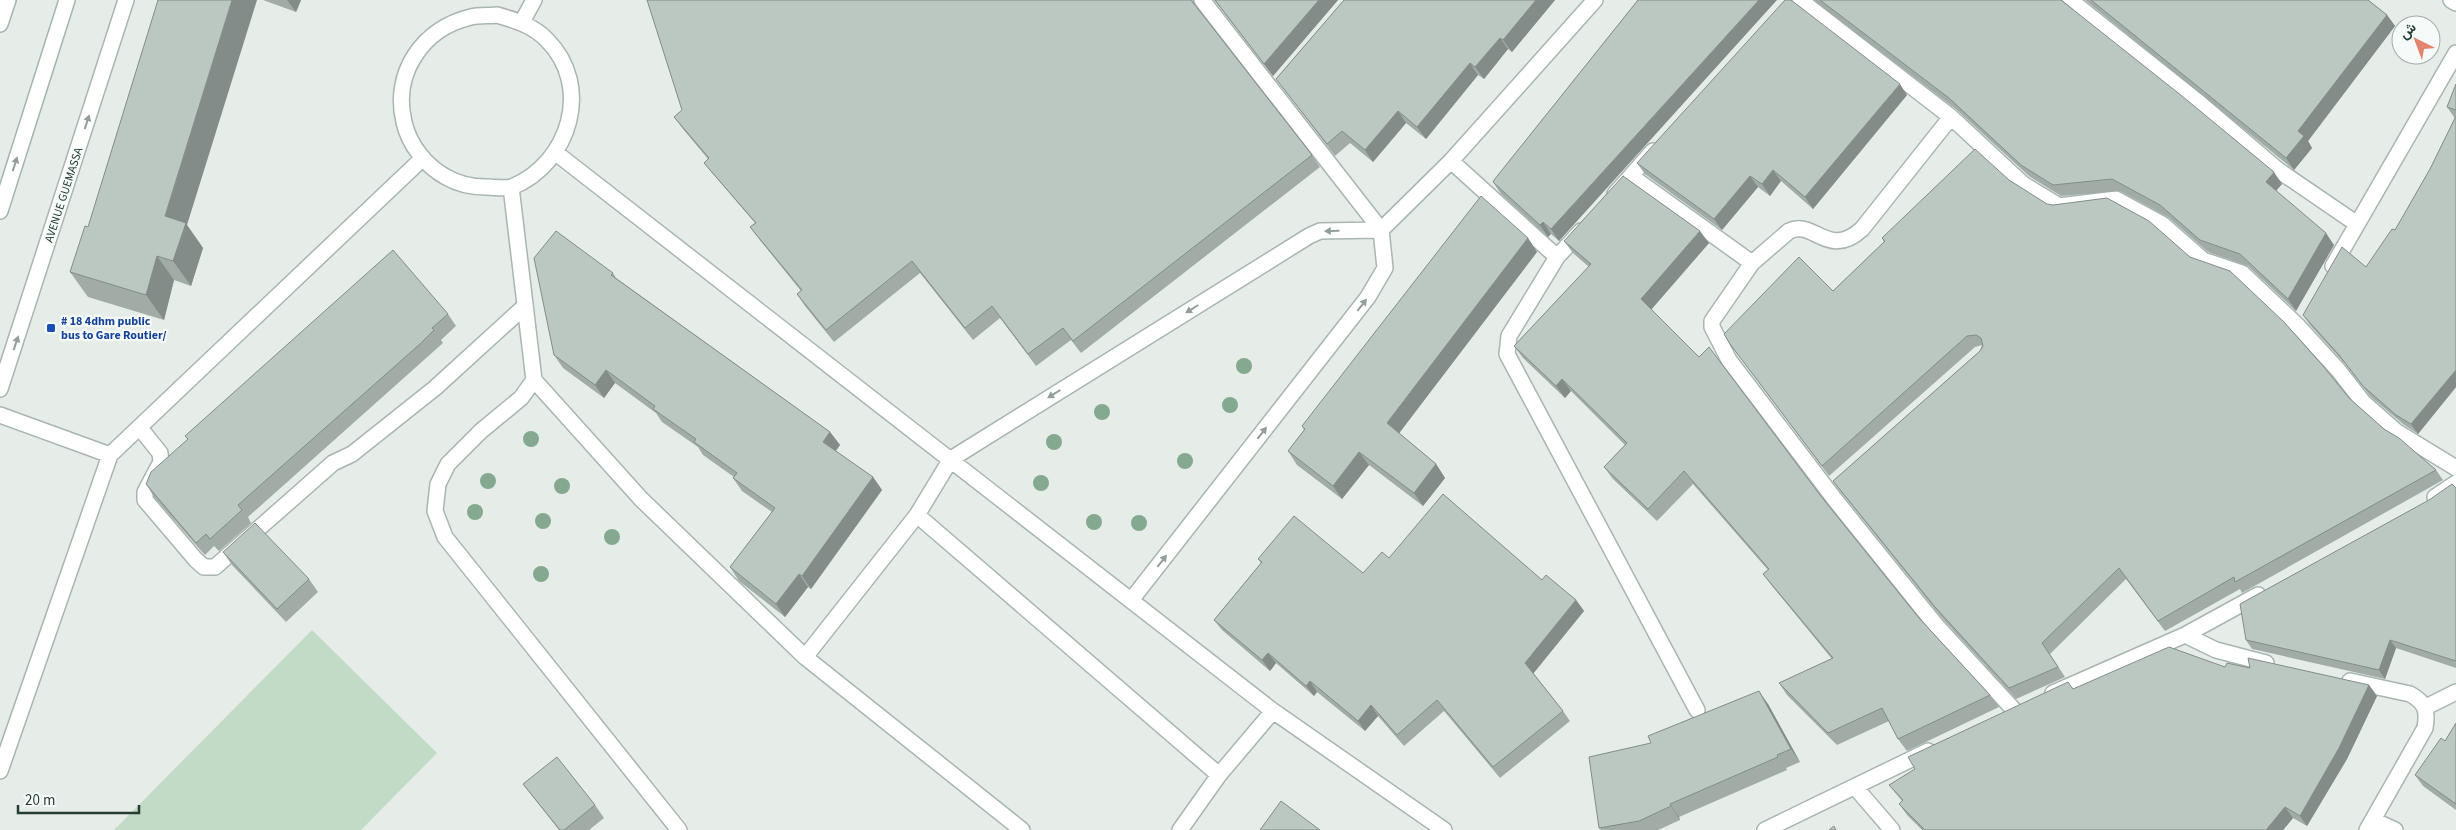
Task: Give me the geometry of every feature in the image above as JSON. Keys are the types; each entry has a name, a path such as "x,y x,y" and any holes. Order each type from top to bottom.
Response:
{"street":[{"path":"0,24 8,0"},
{"path":"0,211 67,0"},
{"name":"AVENUE GUEMASSA","path":"0,389 126,0"},
{"path":"522,22 534,0"},
{"path":"1132,599 1368,297 1385,268 1381,230 1202,0"},
{"path":"806,657 917,515 951,459 1309,236 1320,231 1381,230 1451,161 1595,0"},
{"path":"1800,0 1951,117 2023,184 2058,206 2116,199 2162,224 2203,260 2242,274 2298,326 2339,371 2363,402 2397,432 2456,468"},
{"path":"2070,0 2196,100 2278,170 2357,224"},
{"path":"2451,0 2456,3"},
{"path":"497,15 522,22 547,40 565,65 573,94 570,125 556,153 539,170 511,188 475,187 454,182 435,171 406,134 400,110 402,84 411,60 426,39 448,25 472,16 497,15"},
{"path":"2323,282 2456,53"},
{"path":"1272,91 1285,76"},
{"path":"1951,117 1862,229 1852,238 1841,241 1826,239 1803,228 1795,228 1752,263 1712,321 1712,327 1729,360 1832,486 1836,501 1935,624 2014,710"},
{"path":"1604,205 1664,139"},
{"path":"556,153 1132,599 1273,711 1444,830"},
{"path":"0,771 110,455 423,158"},
{"path":"1451,161 1557,257"},
{"path":"1631,176 1752,263"},
{"path":"511,188 534,380 641,499 806,657 1022,830"},
{"path":"1590,220 1557,257 1509,336 1507,354 1697,710"},
{"path":"140,428 160,453 161,462 145,492 148,506 196,560 204,567 215,567 333,463 352,454 435,388 525,306"},
{"path":"2298,326 2306,311"},
{"path":"534,380 521,398 481,431 448,464 438,484 435,511 451,544 679,830"},
{"path":"0,415 110,455"},
{"path":"2421,505 2456,482"},
{"path":"917,515 1219,775"},
{"path":"1996,718 2185,635 2273,587"},
{"path":"2185,635 2216,650 2282,666"},
{"path":"2337,678 2410,694 2419,699 2426,707 2428,716 2425,728 2370,825 2395,830"},
{"path":"2426,707 2456,692"},
{"path":"1180,830 1219,775 1273,711"},
{"path":"1765,830 1943,744"},
{"path":"1855,787 1892,830"}],"green space":[{"path":"312,630 437,753 361,830 114,830"}],"building":[{"path":"158,0 232,0 165,216 186,223 173,261 157,256 146,295 70,272 85,226 88,227"},
{"path":"647,0 1191,0 1312,155 1073,341 1063,328 1028,354 992,306 965,328 912,261 826,330 797,294 802,290 750,227 756,223 704,163 709,158 674,117 682,110"},
{"path":"1215,0 1319,0 1264,64"},
{"path":"1344,0 1536,0 1503,40 1500,38 1475,67 1470,63 1417,127 1398,111 1365,150 1342,131 1327,144 1276,79"},
{"path":"1638,0 1759,0 1551,229 1543,222 1540,225 1493,182"},
{"path":"1785,0 1791,0 1900,84 1805,197 1773,170 1762,184 1750,176 1714,219 1637,163"},
{"path":"1820,0 2061,0 2274,172 2266,182 2326,233 2288,299 2240,254 2200,240 2160,205 2112,179 2053,185 2021,165 1949,98"},
{"path":"2091,0 2368,0 2387,15 2298,131 2304,136 2286,158"},
{"path":"2456,84 2456,110 2447,107"},
{"path":"2456,116 2456,370 2411,424 2396,415 2363,386 2339,355 2303,315 2342,247 2366,267 2392,229 2395,230 2430,169"},
{"path":"1975,149 2009,180 2047,204 2053,205 2107,198 2149,221 2190,257 2230,271 2284,322 2349,398 2384,429 2399,438 2436,470 2235,582 2234,577 2158,621 2119,568 2042,643 2058,667 2009,688 1935,607 1833,481 1980,351 1983,346 1981,338 1976,335 1967,336 1822,466 1724,334 1799,257 1833,291 1885,241 1882,238"},
{"path":"1623,176 1700,231 1641,299 1699,357 1709,347 1820,495 1919,618 1990,695 1898,739 1882,708 1828,733 1779,683 1833,658 1763,574 1769,569 1684,471 1648,509 1604,467 1627,443 1562,379 1556,386 1514,346 1591,264 1564,241"},
{"path":"1481,196 1528,238 1387,423 1436,464 1414,493 1359,452 1333,486 1288,451 1305,429 1302,426"},
{"path":"556,231 613,273 611,275 830,432 823,442 873,477 802,576 799,574 776,604 730,567 775,508 733,478 737,473 694,442 696,439 653,409 655,406 606,370 595,385 554,355 534,258"},
{"path":"393,250 448,314 432,328 434,330 420,344 238,505 242,510 210,539 206,534 196,543 146,484 151,472 188,439 185,436"},
{"path":"2452,484 2456,488 2456,661 2390,640 2379,670 2246,640 2240,604 2429,500"},
{"path":"1443,494 1542,580 1546,575 1576,600 1525,663 1563,711 1493,767 1437,700 1397,735 1371,705 1358,721 1310,681 1306,686 1268,653 1262,660 1214,620 1262,562 1258,559 1294,516 1363,573 1382,552 1389,558"},
{"path":"255,523 309,579 277,609 223,552"},
{"path":"2169,647 2225,667 2227,663 2250,668 2248,658 2369,685 2339,748 2300,816 2285,807 2266,830 1925,830 1899,804 1903,800 1889,785 1915,769 1908,757 2068,682 2073,689"},
{"path":"1759,691 1791,749 1777,755 1778,757 1670,804 1671,806 1639,821 1599,828 1589,757 1651,743 1648,736"},
{"path":"2456,723 2456,804 2415,775 2441,738 2445,741"},
{"path":"557,757 595,805 564,830 560,830 523,784"},
{"path":"1281,801 1320,830 1260,830"}],"place":[{"name":"# 18 4dhm public bus to Gare Routier/","path":"51,328"}]}
